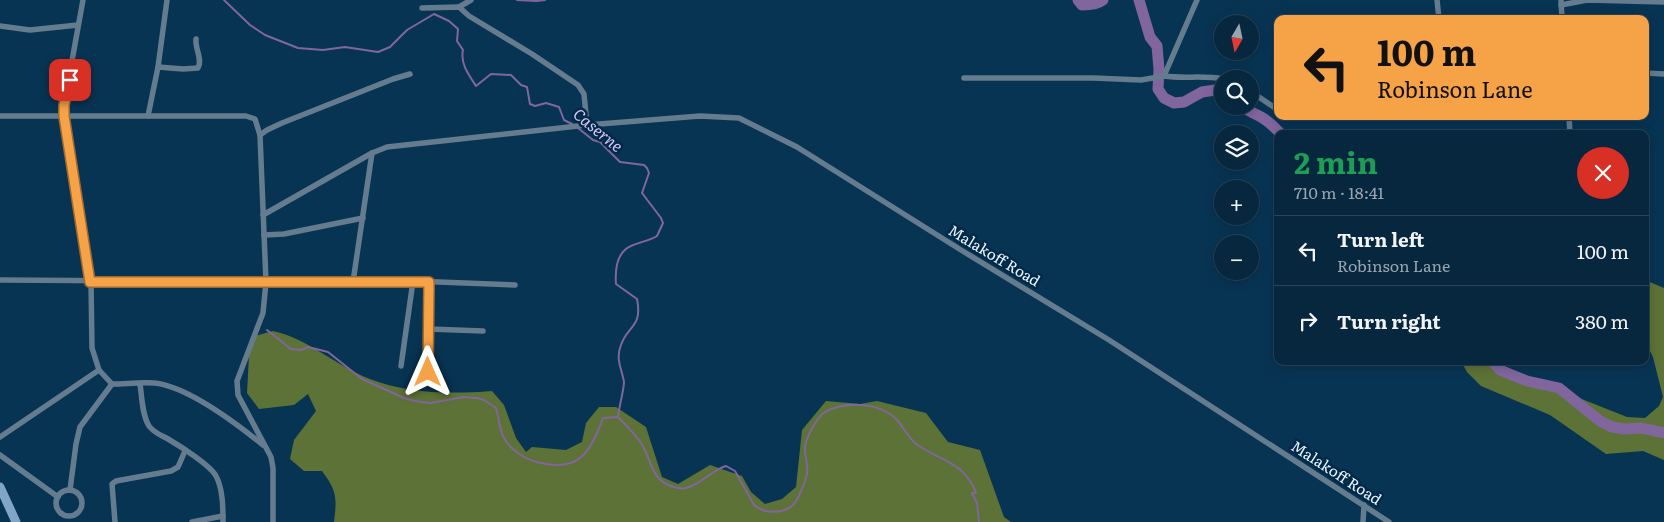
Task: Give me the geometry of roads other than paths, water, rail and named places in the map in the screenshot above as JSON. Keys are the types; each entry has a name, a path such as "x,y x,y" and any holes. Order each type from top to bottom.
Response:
{"street":[{"path":"83,0 64,105 64,116 90,282 92,348 99,370 112,384 153,383 191,396 229,419 265,448"},
{"path":"148,116 158,67 167,0"},
{"path":"422,8 459,7 471,0"},
{"path":"1164,76 1197,0"},
{"path":"1437,0 1439,15"},
{"path":"1562,15 1561,2 1587,0 1664,2"},
{"path":"459,7 578,85 584,94 584,126"},
{"path":"0,26 30,30 78,26"},
{"path":"158,67 198,68 200,60 196,39"},
{"path":"1649,73 1664,74"},
{"path":"260,136 267,130 282,123 410,74"},
{"path":"964,78 1141,80 1164,76 1182,78 1214,77"},
{"path":"1259,96 1274,107"},
{"path":"0,116 246,116 255,119 260,136 266,282 263,313 238,381 238,395 271,457 273,468 273,522"},
{"name":"Malakoff Road","path":"263,214 387,147 571,127 700,116 739,118 797,147 853,184 1109,340 1389,522"},
{"path":"353,282 372,154"},
{"path":"264,235 284,234 363,218"},
{"path":"1,278 90,282 413,281 515,285"},
{"path":"401,366 413,281"},
{"path":"428,372 429,282"},
{"path":"428,329 483,330"},
{"path":"0,437 99,370"},
{"path":"70,490 80,427 112,384"},
{"path":"140,384 146,418 155,432 210,467 216,475 219,483 223,519 192,522"},
{"path":"114,522 112,484 116,481 171,471 178,467 185,451"},
{"path":"0,456 58,497"},
{"path":"0,487 16,522"},
{"path":"70,490 77,493 82,503 80,510 75,515 67,516 60,512 56,505 58,497 63,492 70,490"},
{"path":"1363,522 1364,505"},
{"path":"75,515 79,522"}],"waterway":[{"name":"Caserne","path":"224,0 250,25 265,35 298,48 323,50 345,47 378,52 390,47 407,30 434,14 449,21 458,29 457,41 463,50 464,65 476,86 491,74 511,75 521,85 527,87 530,104 535,106 546,103 559,107 564,120 572,124"},
{"path":"517,0 545,0"},
{"path":"1078,0 1082,5 1103,0"},
{"path":"1139,0 1150,37 1157,46 1158,89 1164,98 1174,103 1184,102 1202,92 1214,90"},
{"path":"1257,115 1267,120 1277,130"},
{"name":"Caserne","path":"578,128 593,140 600,142 620,162 644,165 647,168 649,173 642,193 663,223 657,236 626,249 618,262 616,284 637,299 638,309 636,322 626,335 619,352 624,382 618,416"},
{"path":"267,330 291,349 301,350 308,347 328,352 362,379 404,398 430,403 464,397 484,400 496,408 502,434 510,446 522,456 532,461 551,465 563,465 580,458 593,442 603,418 618,417 641,443 655,474 664,483 677,488 686,488 697,484 715,471 726,466 735,471 754,505 763,510 774,512 789,508 797,499 807,474 805,451 807,439 818,418 833,408 853,405 872,407 890,414 915,443 952,464 966,475 976,493 972,493 977,503 979,522"},
{"path":"1496,365 1500,370 1527,381 1559,388 1600,421 1612,427 1624,429 1641,428 1664,433"}]}
